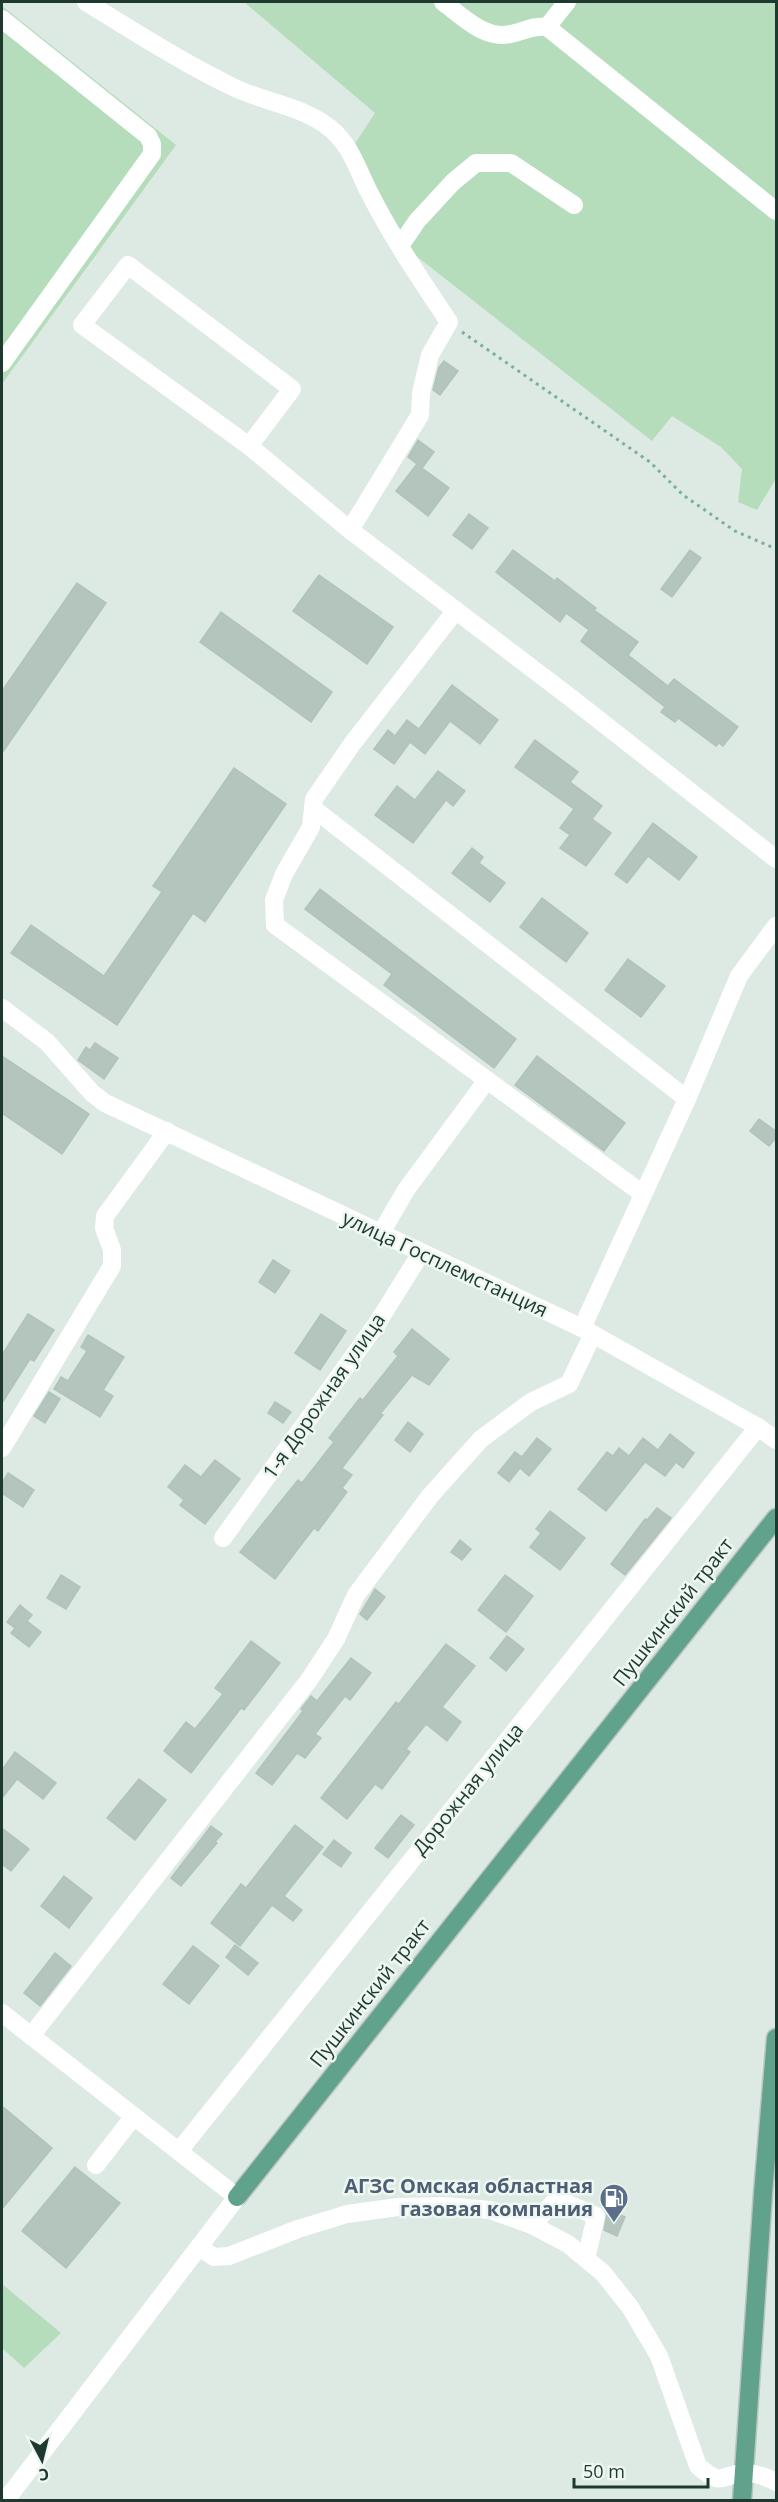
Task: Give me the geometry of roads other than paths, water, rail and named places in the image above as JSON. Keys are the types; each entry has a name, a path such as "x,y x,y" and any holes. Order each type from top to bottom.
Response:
{"main road":[{"name":"Пушкинский тракт","path":"237,2196 777,1518"},
{"path":"742,2500 762,2205 777,2038"}],"street":[{"path":"86,2 159,47 237,89 297,109 331,129 351,150 368,190 400,246 449,322 430,355 421,393 420,415 350,530"},
{"path":"443,2 490,34 508,35 533,27 547,27 777,211"},
{"path":"547,27 567,2"},
{"path":"2,19 148,136 152,144 152,154 2,363"},
{"path":"400,246 417,221 453,182 476,163 511,163 574,205"},
{"path":"249,446 292,389 128,265 82,326 249,446 350,530 777,859"},
{"path":"456,610 352,744 314,799 311,827 284,874 274,900 275,925 643,1194"},
{"path":"314,809 687,1099"},
{"path":"31,2036 309,1680 336,1639 356,1595 430,1496 481,1439 531,1402 569,1384 643,1194 687,1099 739,976 777,926"},
{"name":"улица Госплемстанция","path":"2,1008 47,1042 88,1088 105,1103 588,1331 777,1440"},
{"path":"381,1233 406,1190 487,1080"},
{"path":"2,1448 112,1266 112,1250 104,1228 105,1216 167,1131"},
{"name":"1-я Дорожная улица","path":"223,1538 378,1322 421,1252"},
{"name":"Дорожная улица","path":"179,2151 758,1427"},
{"path":"2,2015 237,2196"},
{"path":"96,2165 134,2116"},
{"name":"Пушкинский тракт","path":"6,2500 237,2196"},
{"path":"532,2225 557,2199 596,2216 586,2259"},
{"path":"199,2247 214,2257 229,2256 297,2229 337,2217 398,2207 445,2206 490,2210 532,2225 568,2244 603,2272 630,2307 658,2356 698,2466 713,2478 726,2478 744,2473 777,2482"}],"place":[{"name":"АГЗС Омская областная газовая компания","path":"614,2224"}]}
